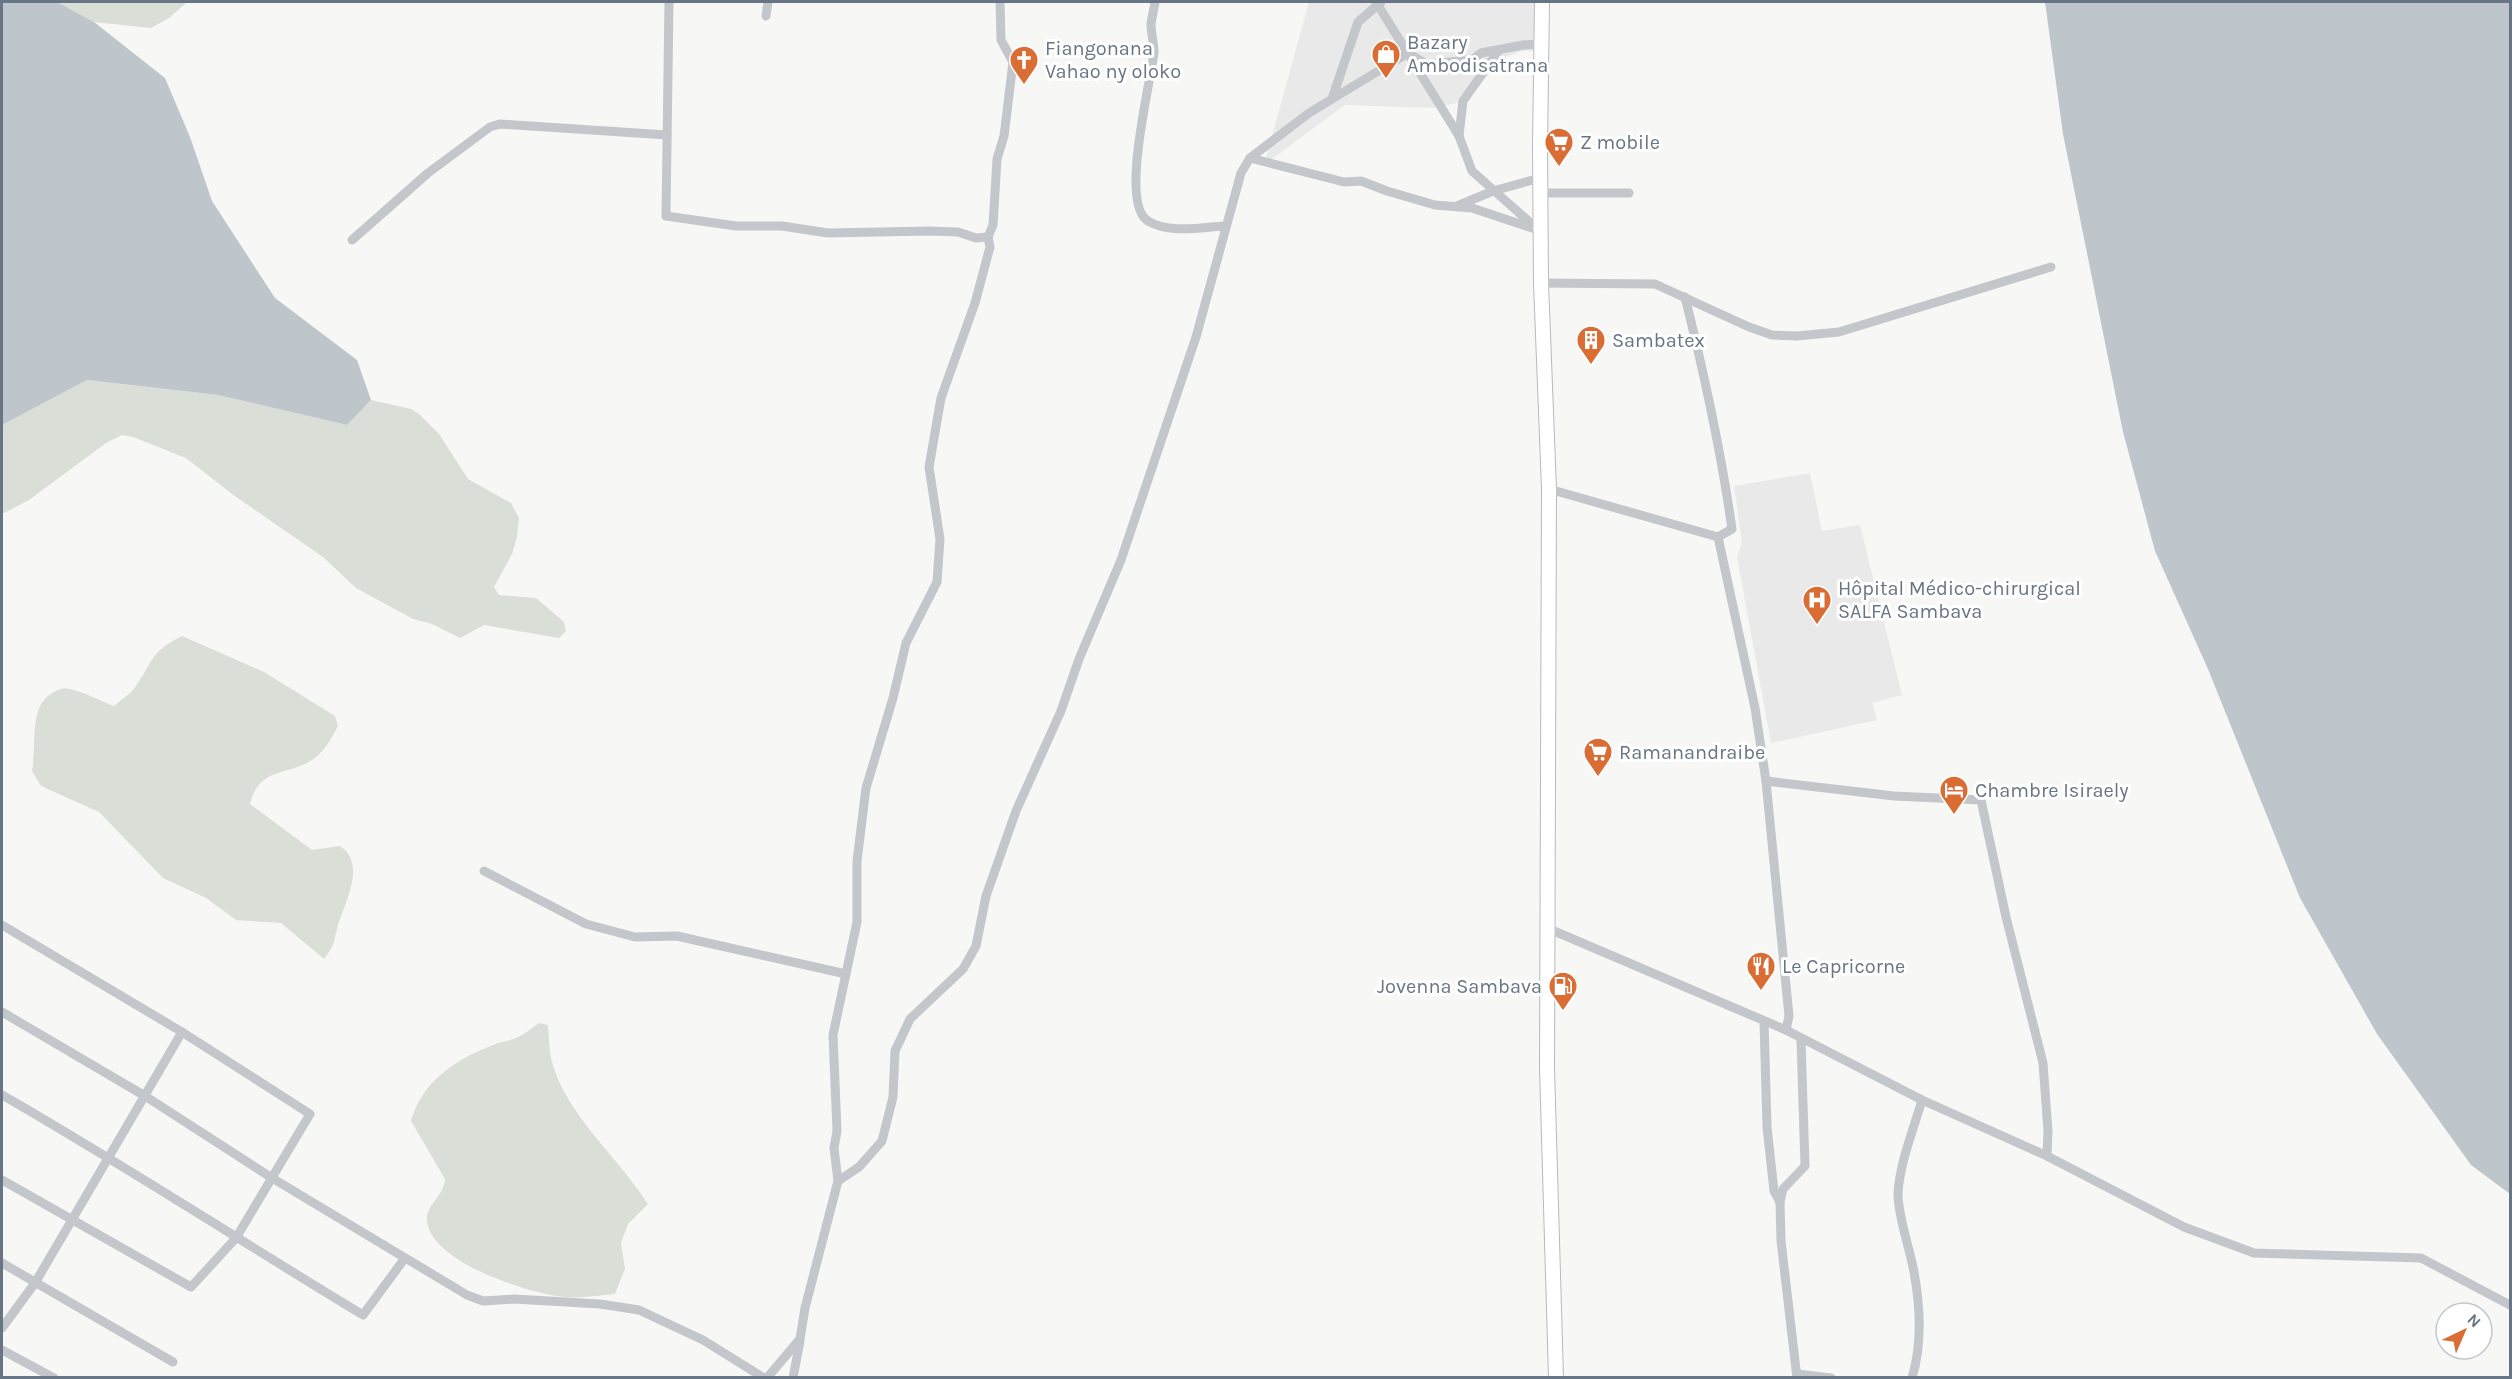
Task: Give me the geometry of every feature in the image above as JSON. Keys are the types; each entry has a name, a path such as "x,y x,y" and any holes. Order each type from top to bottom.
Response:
{"main road":[{"path":"1542,2 1541,283 1549,489 1547,928 1550,1199 1556,1377"}],"street":[{"path":"669,2 666,216 736,226 782,226 828,233 929,231 958,232 976,238 988,237"},
{"path":"766,16 768,2"},
{"path":"793,1377 801,1339 804,1308 838,1181 834,1148 837,1131 833,1035 857,922 857,861 866,788 906,643 937,582 940,539 929,467 941,398 975,303 990,246 988,237 993,225 997,159 1004,136 1013,62 1001,40 1000,2"},
{"path":"1155,2 1151,25 1154,50 1137,160 1136,194 1141,214 1147,221 1173,228 1225,226"},
{"path":"1332,99 1358,22 1378,2 1459,136 1472,171 1541,231"},
{"path":"1408,53 1428,65 1473,59 1481,53 1542,44"},
{"path":"1459,136 1463,100 1499,50"},
{"path":"838,1181 859,1167 882,1142 893,1097 895,1051 910,1019 963,969 976,946 986,896 1016,811 1061,711 1079,659 1121,560 1196,337 1241,173 1250,158 1309,113 1408,53"},
{"path":"352,240 428,172 490,127 500,124 667,135"},
{"path":"1250,158 1344,182 1361,181 1435,205 1472,208 1541,231"},
{"path":"1457,206 1493,191 1540,178"},
{"path":"1540,193 1629,193"},
{"path":"1541,283 1655,284 1749,327 1772,334 1808,335 1839,332 2051,267"},
{"path":"1549,489 1718,537 1732,529 1704,377 1685,297"},
{"path":"1718,537 1755,708 1766,781 1789,1016 1786,1030"},
{"path":"1766,781 1894,796 1981,800 2009,928 2043,1063 2048,1131 2047,1156"},
{"path":"484,871 586,924 635,937 677,936 846,974"},
{"path":"2,925 182,1032 310,1114 236,1239 191,1287 2,1180"},
{"path":"1547,928 1786,1030 1801,1040 1922,1100 2047,1156 2184,1227 2254,1253 2421,1258 2511,1305"},
{"path":"2,1012 145,1096 272,1178 466,1295 483,1300 524,1299 639,1310 703,1340 766,1377 801,1339"},
{"path":"1764,1022 1767,1127 1774,1191 1780,1202"},
{"path":"2,1329 35,1283 182,1032"},
{"path":"1801,1040 1805,1166 1783,1189 1780,1202 1780,1241 1798,1376 1831,1377"},
{"path":"2,1095 110,1157 236,1239 363,1315 405,1258"},
{"path":"1912,1377 1918,1343 1918,1310 1915,1273 1898,1196 1901,1176 1922,1100"},
{"path":"2,1263 173,1362"},
{"path":"2,1350 54,1377"}],"shaded area":[{"path":"2,2 57,2 94,22 165,78 190,137 212,201 275,298 357,360 371,400 347,425 218,395 87,380 2,425"},
{"path":"57,2 187,2 169,18 151,28 94,22"},
{"name":"Bazary Ambodisatrana","path":"1309,2 1537,2 1537,51 1521,51 1501,59 1467,101 1432,108 1345,105 1264,165"},
{"path":"2045,2 2510,2 2510,1194 2471,1165 2377,1034 2300,898 2208,669 2155,551 2123,432 2063,134"},
{"path":"87,380 218,395 347,425 371,400 411,409 439,434 468,479 511,503 519,518 512,554 494,587 499,595 536,598 564,622 566,631 559,638 484,625 460,638 432,624 413,619 356,588 323,557 232,494 186,458 133,437 122,435 106,443 29,500 2,514 2,425"},
{"name":"Hôpital Médico-chirurgical SALFA Sambava","path":"1810,473 1822,531 1860,525 1902,695 1872,703 1877,720 1771,743 1737,557 1742,543 1734,486"},
{"path":"182,636 264,672 335,716 338,726 321,753 303,765 267,778 254,792 250,804 312,850 340,846 348,854 352,863 352,884 334,943 324,959 281,923 236,920 206,898 163,878 99,812 41,786 32,771 36,717 44,699 56,691 67,688 114,706 132,691 156,654"},
{"path":"539,1023 548,1025 552,1062 569,1100 581,1119 648,1204 628,1224 621,1243 625,1269 615,1294 565,1297 529,1290 506,1282 462,1262 444,1249 432,1235 427,1220 429,1210 442,1190 445,1179 411,1121 424,1093 433,1082 456,1063 483,1049 519,1037"}],"place":[{"name":"Bazary Ambodisatrana","path":"1386,80"},
{"name":"Fiangonana Vahao ny oloko","path":"1024,86"},
{"name":"Z mobile","path":"1559,168"},
{"name":"Sambatex","path":"1591,366"},
{"name":"Hôpital Médico-chirurgical SALFA Sambava","path":"1817,626"},
{"name":"Ramanandraibe","path":"1598,778"},
{"name":"Chambre Isiraely","path":"1954,816"},
{"name":"Le Capricorne","path":"1761,992"},
{"name":"Jovenna Sambava","path":"1563,1012"}]}
